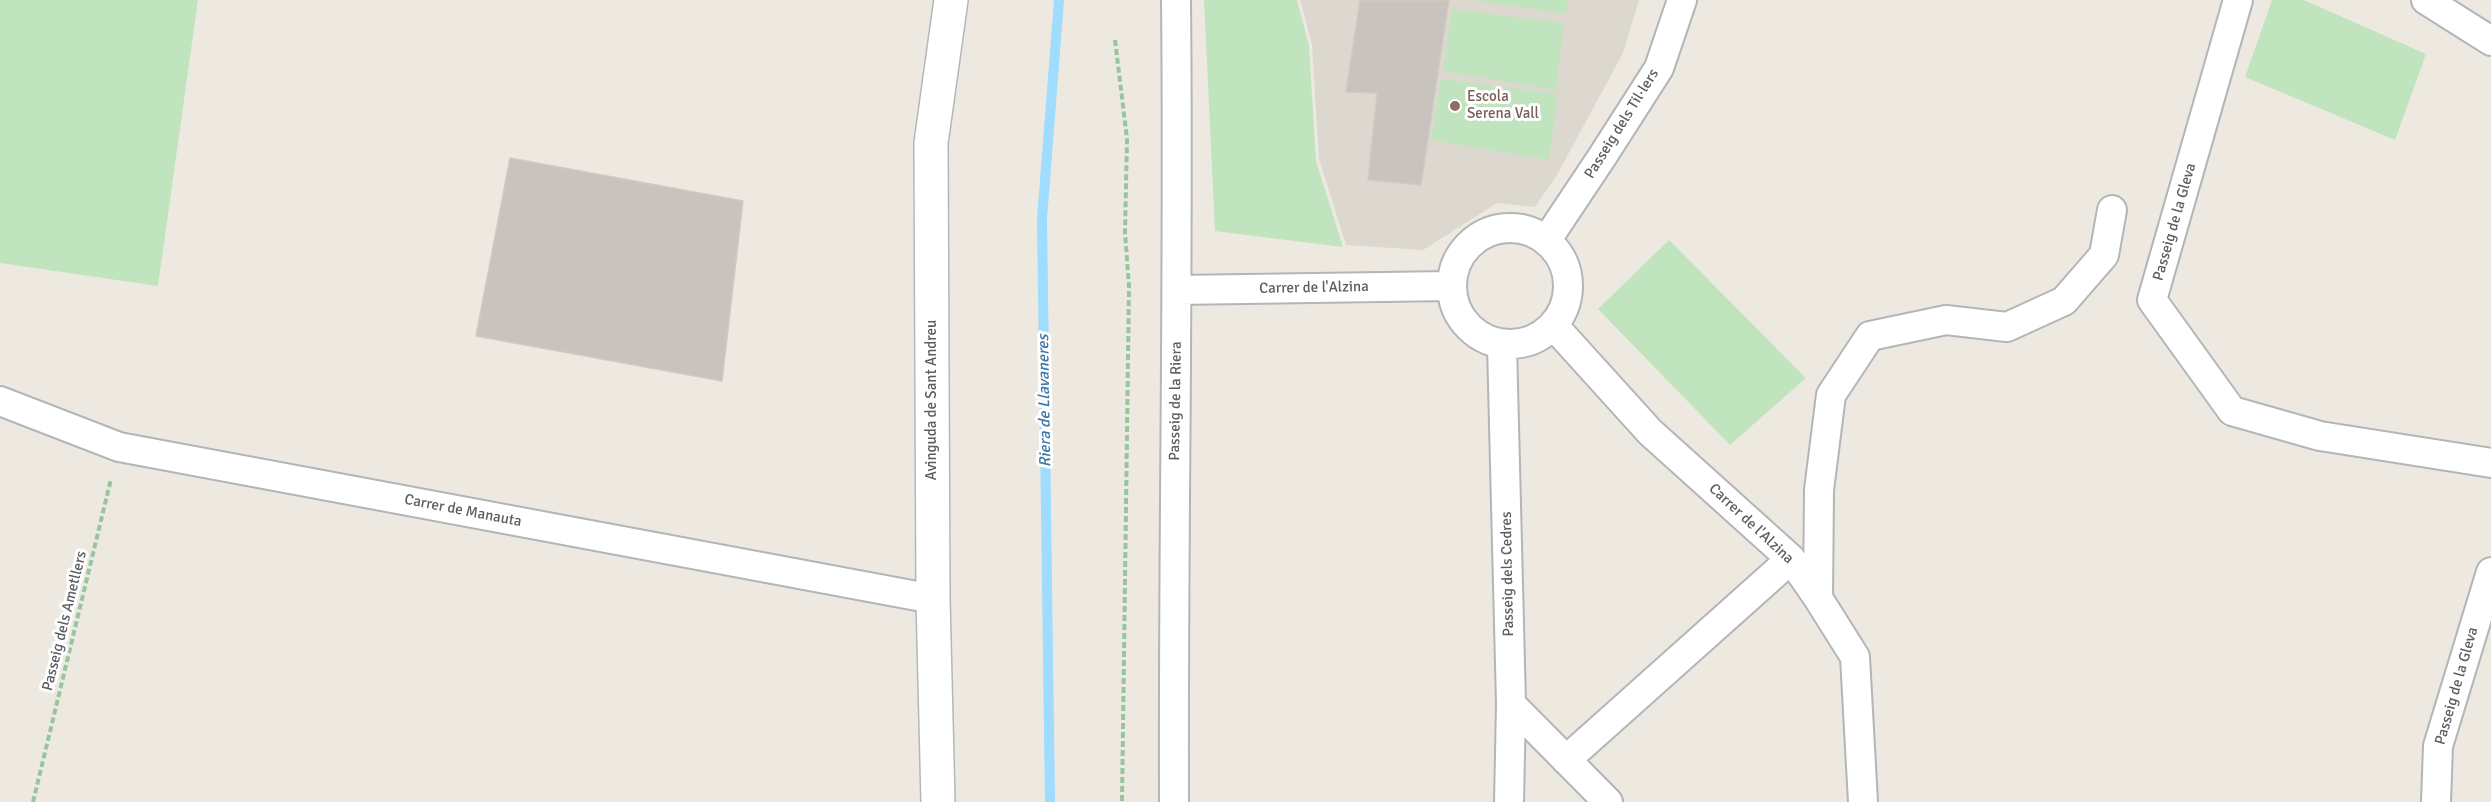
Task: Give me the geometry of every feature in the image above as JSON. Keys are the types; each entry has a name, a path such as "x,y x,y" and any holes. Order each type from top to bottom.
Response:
{"street":[{"name":"Avinguda de Sant Andreu","path":"938,802 933,599 931,143 951,0"},
{"name":"Passeig de la Riera","path":"1174,802 1176,0"},
{"name":"Passeig dels Til·lers","path":"1546,241 1659,68 1682,0"},
{"name":"Passeig de la Gleva","path":"2238,0 2152,300 2232,411 2320,436 2491,463"},
{"path":"2426,0 2491,41"},
{"path":"1818,598 1819,490 1831,395 1870,336 1946,320 2007,327 2064,302 2104,255 2112,210"},
{"path":"1501,228 1521,228 1539,235 1546,241 1555,248 1564,263 1569,284 1566,307 1554,326 1541,337 1522,344 1502,345 1479,336 1464,323 1454,305 1451,286 1454,267 1468,245 1483,234 1501,228"},
{"name":"Carrer de l'Alzina","path":"1177,290 1451,286"},
{"name":"Carrer de l'Alzina","path":"1554,326 1650,432 1791,559 1818,598 1855,657 1863,802"},
{"name":"Passeig dels Cedres","path":"1502,345 1511,704 1509,802"},
{"name":"Carrer de Manauta","path":"0,401 119,447 933,599"},
{"path":"1566,760 1791,559"},
{"name":"Passeig de la Gleva","path":"2436,802 2438,746 2491,572"},
{"path":"1511,704 1608,802"}],"path":[{"path":"1115,40 1127,138 1125,233 1129,286 1122,802"},
{"name":"Passeig dels Ametllers","path":"33,802 119,447"}],"shaded area":[{"name":"Escola Serena Vall","path":"1300,0 1639,0 1623,53 1557,175 1535,207 1497,203 1423,250 1346,245 1319,159 1312,44"}],"green space":[{"path":"0,0 198,0 158,286 0,263"},
{"path":"1204,0 1297,0 1309,46 1316,161 1343,247 1215,231"},
{"path":"1474,0 1567,0 1566,14"},
{"path":"2272,0 2304,0 2426,54 2395,140 2245,77"},
{"path":"1452,9 1564,23 1556,90 1443,71"},
{"path":"1441,79 1558,94 1549,160 1431,140"},
{"path":"1669,240 1806,378 1730,445 1598,309"}],"building":[{"path":"1360,0 1449,0 1421,185 1368,180 1377,93 1346,92"},
{"path":"510,158 743,201 722,381 476,336"}],"waterway":[{"name":"Riera de Llavaneres","path":"1050,802 1042,219 1059,0"}],"place":[{"name":"Escola Serena Vall","path":"1455,106"}]}
